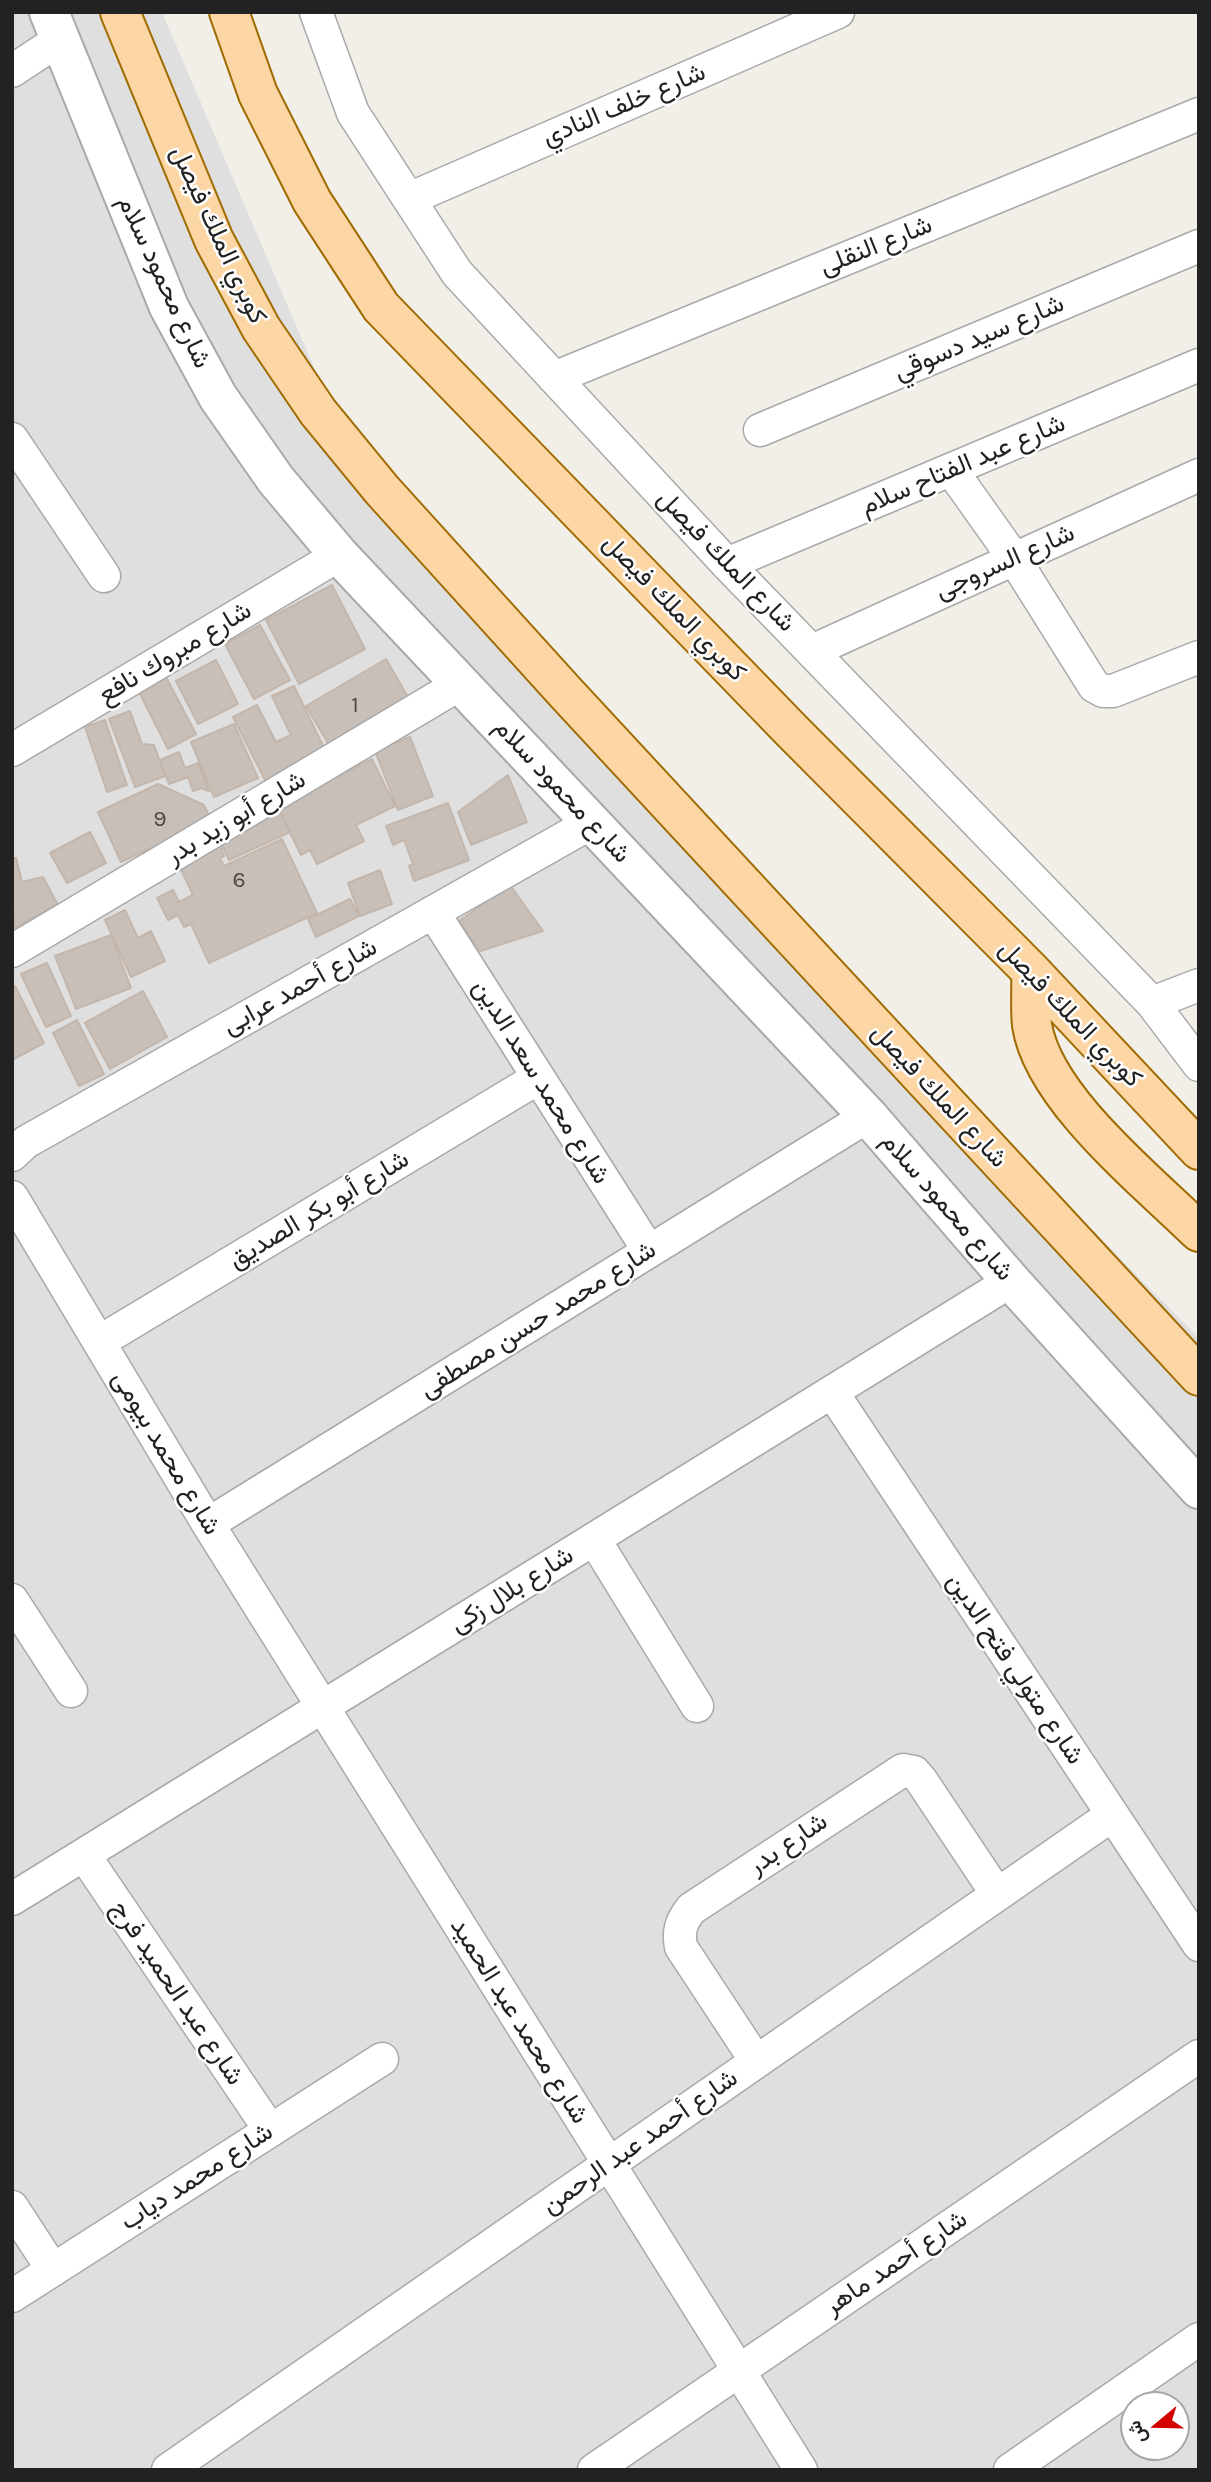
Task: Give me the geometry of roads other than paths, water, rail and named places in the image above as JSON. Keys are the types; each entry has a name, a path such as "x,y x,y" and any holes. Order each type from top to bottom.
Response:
{"main road":[{"name":"كوبري الملك فيصل","path":"120,12 214,240 261,328 318,412 382,490 566,693"},
{"name":"كوبري الملك فيصل","path":"229,12 258,94 312,201 381,307 792,731 1031,971 1199,1150"},
{"name":"شارع الملك فيصل","path":"566,693 1199,1376"},
{"path":"1031,971 1032,1026 1051,1078 1086,1121 1199,1232"}],"street":[{"name":"شارع الملك فيصل","path":"316,12 353,113 457,273 727,564 1152,1003 1199,1065"},
{"name":"شارع خلف النادي","path":"409,199 838,12"},
{"path":"12,71 54,26"},
{"name":"شارع محمود سلام","path":"54,26 169,307 218,397 276,480 338,555 868,1116 1011,1281 1199,1489"},
{"name":"شارع النقلى","path":"554,378 1199,114"},
{"name":"شارع سيد دسوقي","path":"760,430 1199,246"},
{"name":"شارع عبد الفتاح سلام","path":"727,564 1199,365"},
{"path":"12,439 104,576"},
{"path":"951,471 1013,557 1094,686 1103,691 1112,691 1199,657"},
{"name":"شارع السروجى","path":"812,651 1013,557 1199,475"},
{"name":"شارع مبروك نافع","path":"12,750 338,555"},
{"name":"شارع أبو زيد بدر","path":"12,951 460,684"},
{"name":"شارع أحمد عرابى","path":"12,1154 26,1142 591,822"},
{"name":"شارع محمد سعد الدين","path":"433,912 649,1251"},
{"path":"1152,1003 1199,985"},
{"name":"شارع أبو بكر الصديق","path":"99,1342 538,1078"},
{"name":"شارع محمد حسن مصطفى","path":"208,1524 868,1116"},
{"name":"شارع محمد بيومى","path":"12,1197 208,1524 323,1707"},
{"name":"شارع بلال زكى","path":"12,1899 1011,1281"},
{"name":"شارع متولي فتح الدين","path":"832,1392 1199,1945"},
{"path":"594,1539 697,1706"},
{"path":"15,1610 71,1691"},
{"name":"شارع محمد عبد الحميد","path":"323,1707 737,2372 801,2470"},
{"name":"شارع بدر","path":"756,2061 681,1947 679,1933 682,1920 691,1909 903,1770 914,1772 921,1780 997,1894"},
{"name":"شارع أحمد عبد الرحمن","path":"167,2470 1112,1815"},
{"name":"شارع عبد الحميد فرج","path":"84,1855 270,2130"},
{"name":"شارع أحمد ماهر","path":"594,2470 1199,2056"},
{"name":"شارع محمد دياب","path":"12,2296 382,2059"},
{"path":"12,2207 53,2270"},
{"path":"1010,2470 1199,2339"}]}
